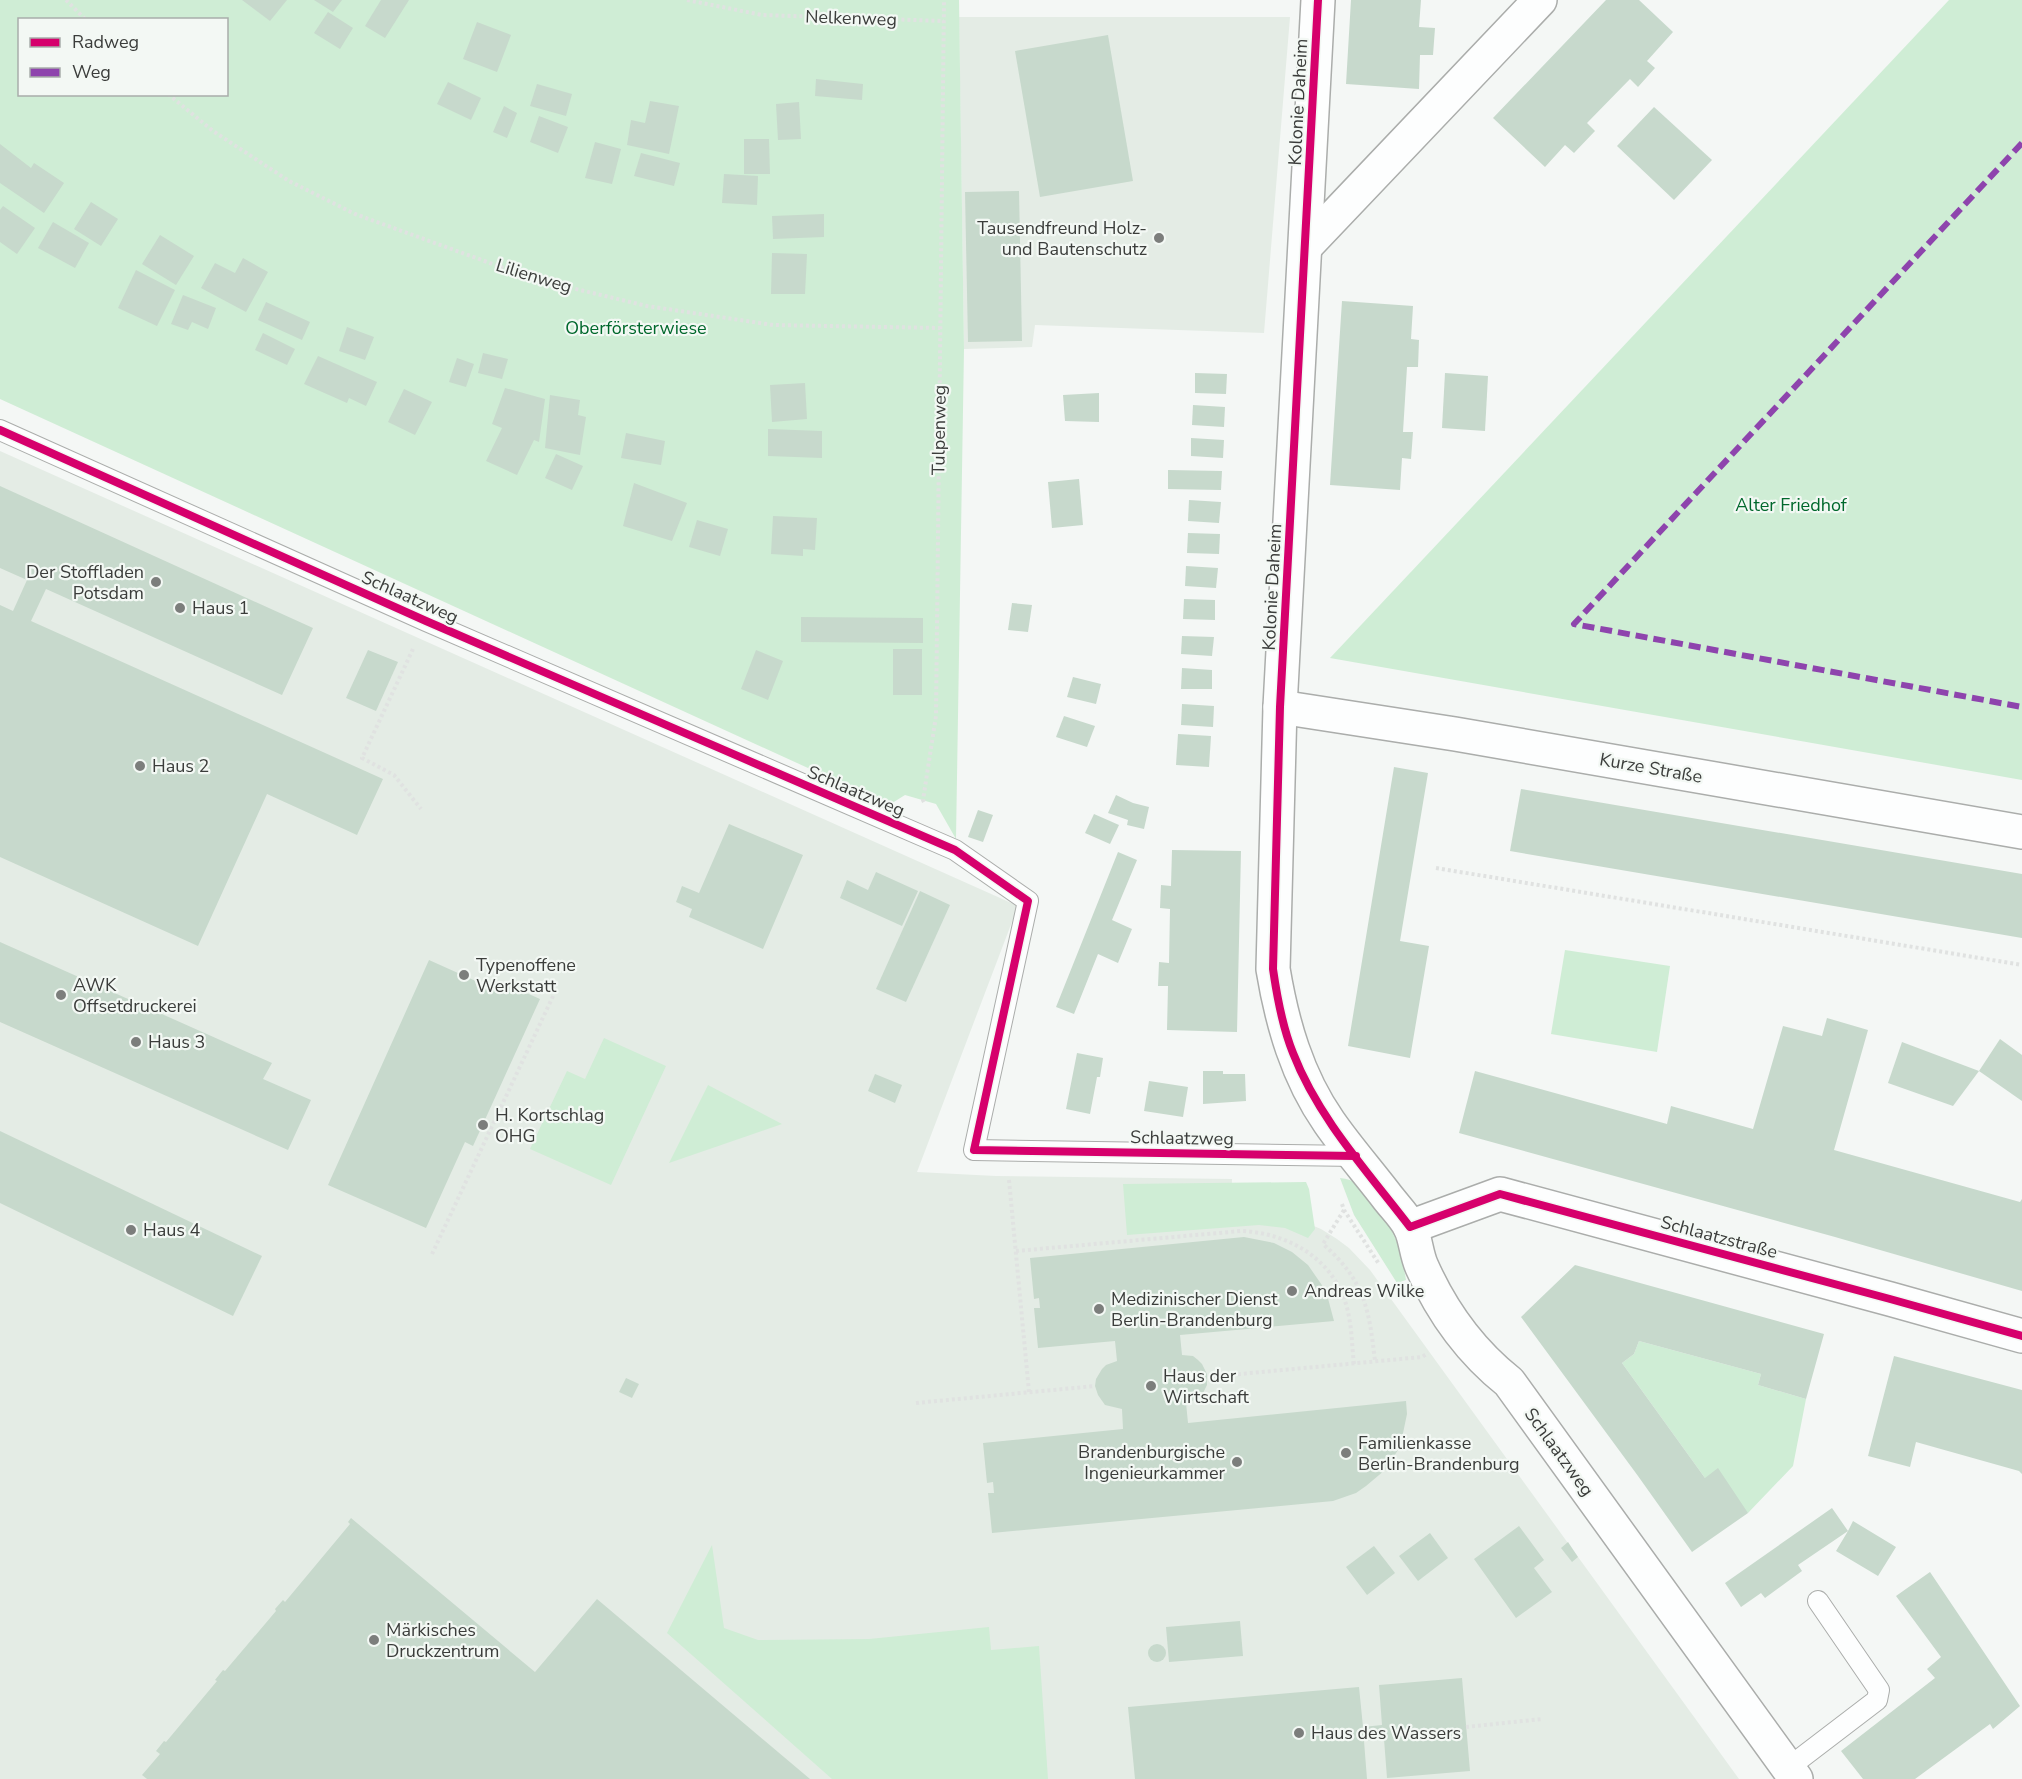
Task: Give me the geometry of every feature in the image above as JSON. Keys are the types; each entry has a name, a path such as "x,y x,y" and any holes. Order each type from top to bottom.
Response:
{"street":[{"name":"Kolonie Daheim","path":"1317,0 1281,707 1272,969 1280,1011 1301,1072 1328,1121 1356,1156"},
{"path":"1306,246 1540,0"},
{"name":"Kurze Straße","path":"1281,707 1455,734 2022,832"},
{"name":"Schlaatzweg","path":"1356,1156 1410,1227 1421,1264 1437,1299 1458,1332 1491,1367 1509,1382 1792,1774"},
{"name":"Schlaatzstraße","path":"1410,1227 1500,1194 2022,1336"}],"lane":[{"name":"Schlaatzweg","path":"0,430 426,621 955,850 1028,901 974,1150 1356,1156"},
{"path":"1792,1774 1877,1700 1879,1690 1818,1600"}],"path":[{"path":"66,0 84,18"},
{"path":"421,809 394,775 362,758 426,621"},
{"path":"1436,868 2022,965"},
{"path":"432,1254 555,992"},
{"path":"1012,1204 1029,1392"},
{"path":"1344,1210 1323,1244 1347,1268 1363,1295 1370,1315 1375,1361"},
{"path":"1016,1251 1241,1231 1266,1232 1300,1246 1315,1258 1335,1282 1349,1316 1353,1364"},
{"path":"1208,1377 1422,1357"},
{"path":"916,1402 1095,1386"},
{"path":"1466,1726 1542,1719"}],"shaded area":[{"path":"959,17 1290,17 1264,333 1035,325 1032,347 964,349"},
{"path":"0,451 1018,906 917,1172 996,1176 1232,1179 1231,1213 1292,1217 1321,1229 1337,1239 1370,1270 1739,1779 0,1779"}],"green space":[{"name":"Oberförsterwiese","path":"0,0 959,0 964,349 956,839 936,804 905,795 889,805 0,399"},
{"name":"Alter Friedhof","path":"1949,0 2022,0 2022,780 1330,658"},
{"path":"1565,950 1670,966 1657,1052 1551,1034"},
{"path":"604,1038 666,1066 611,1185 530,1149 567,1071 585,1079"},
{"path":"708,1085 782,1124 669,1163"},
{"path":"1340,1178 1357,1184 1385,1218 1395,1236 1406,1280 1397,1283 1354,1215"},
{"path":"1306,1182 1315,1229 1308,1238 1285,1228 1259,1225 1127,1235 1123,1184"},
{"path":"1639,1341 1761,1374 1758,1385 1806,1399 1793,1466 1748,1513 1705,1478 1622,1363 1634,1354"},
{"path":"712,1545 724,1628 758,1640 869,1639 989,1627 991,1650 1039,1646 1048,1779 832,1779 667,1633"}],"building":[{"path":"242,0 287,0 270,21"},
{"path":"314,0 342,0 333,12"},
{"path":"381,0 409,0 385,38 365,26"},
{"path":"1351,0 1421,0 1419,27 1435,28 1433,55 1420,55 1419,89 1346,84"},
{"path":"1606,0 1639,0 1673,32 1647,61 1655,68 1638,87 1630,79 1587,123 1595,131 1574,153 1565,145 1545,167 1493,118"},
{"path":"328,12 353,28 340,49 314,33"},
{"path":"477,22 511,35 497,72 463,59"},
{"path":"1108,35 1133,181 1040,197 1015,51"},
{"path":"816,79 863,84 862,100 815,96"},
{"path":"448,82 481,98 471,120 437,104"},
{"path":"537,84 572,94 566,116 530,106"},
{"path":"650,101 679,106 669,154 627,145 631,120 645,123"},
{"path":"799,102 801,139 778,140 776,104"},
{"path":"504,106 517,113 507,138 493,132"},
{"path":"1654,107 1712,160 1674,200 1617,146"},
{"path":"539,116 568,127 558,153 530,142"},
{"path":"744,139 769,139 770,174 744,174"},
{"path":"595,142 621,149 612,184 585,178"},
{"path":"0,144 31,168 34,163 64,183 44,213 0,183"},
{"path":"641,153 680,163 674,186 634,176"},
{"path":"724,174 758,176 757,205 722,203"},
{"path":"1019,191 1022,341 968,342 965,192"},
{"path":"91,202 118,219 101,246 74,229"},
{"path":"3,206 35,228 17,254 0,242 0,210"},
{"path":"824,214 824,237 773,239 772,216"},
{"path":"53,222 89,243 75,268 38,248"},
{"path":"160,235 194,256 176,285 142,264"},
{"path":"772,253 807,254 805,294 771,294"},
{"path":"243,258 268,272 246,312 201,288 215,263 235,273"},
{"path":"136,270 175,290 157,326 118,308"},
{"path":"183,295 216,308 208,329 192,322 188,330 171,324"},
{"path":"1342,301 1413,306 1411,339 1419,340 1418,367 1407,367 1403,432 1413,432 1411,459 1402,458 1400,490 1330,485"},
{"path":"266,302 310,322 302,340 258,320"},
{"path":"347,327 374,337 365,360 339,351"},
{"path":"263,333 295,349 287,365 255,350"},
{"path":"483,353 508,359 502,379 478,373"},
{"path":"318,356 377,382 366,406 349,398 347,403 304,384"},
{"path":"457,358 474,364 466,387 449,382"},
{"path":"1195,373 1227,374 1226,394 1195,393"},
{"path":"1445,373 1488,376 1485,431 1442,428"},
{"path":"805,383 807,419 772,422 770,385"},
{"path":"505,388 545,399 539,442 534,440 517,475 486,461 502,428 492,424"},
{"path":"404,389 432,402 415,435 388,422"},
{"path":"1099,393 1099,422 1065,421 1063,395"},
{"path":"550,395 580,400 578,415 586,417 580,455 545,448"},
{"path":"1193,405 1225,407 1224,427 1192,425"},
{"path":"768,429 822,431 822,458 768,456"},
{"path":"626,433 665,441 661,465 621,458"},
{"path":"1191,438 1224,440 1223,458 1191,456"},
{"path":"556,454 583,466 572,490 545,478"},
{"path":"1168,470 1222,471 1221,490 1168,489"},
{"path":"1079,479 1083,525 1052,528 1048,482"},
{"path":"634,483 687,503 672,541 623,526"},
{"name":"Haus 2","path":"0,486 313,628 282,695 46,589 31,621 383,779 357,835 267,794 198,946 0,857 0,605 13,611 27,580 0,568"},
{"path":"1189,500 1221,502 1219,523 1188,521"},
{"path":"773,516 817,518 815,550 803,549 803,556 771,554"},
{"path":"697,520 728,529 720,556 689,547"},
{"path":"1188,533 1220,534 1219,554 1187,553"},
{"path":"1186,566 1218,568 1216,588 1185,586"},
{"path":"1184,599 1215,600 1215,620 1183,619"},
{"path":"1012,603 1032,605 1028,632 1008,630"},
{"path":"801,617 923,618 923,643 801,642"},
{"path":"1182,636 1214,637 1212,656 1181,654"},
{"path":"893,649 922,649 922,695 893,695"},
{"path":"368,650 398,662 376,711 346,698"},
{"path":"756,650 783,661 768,700 741,689"},
{"path":"1182,668 1212,670 1212,689 1181,689"},
{"path":"1073,677 1101,684 1096,704 1067,697"},
{"path":"1182,704 1214,706 1213,727 1181,725"},
{"path":"1064,716 1095,726 1087,747 1056,737"},
{"path":"1178,734 1211,736 1209,767 1176,765"},
{"path":"1394,767 1428,773 1400,941 1429,946 1410,1058 1348,1046"},
{"path":"1521,789 2022,874 2022,938 1510,851"},
{"path":"1116,795 1149,807 1144,829 1127,825 1128,820 1108,813"},
{"path":"978,810 993,815 983,842 968,837"},
{"path":"1094,814 1119,825 1110,844 1085,833"},
{"path":"729,824 803,855 763,949 689,917 692,909 676,902 682,886 699,893"},
{"path":"1172,850 1241,851 1237,1032 1167,1030 1168,986 1158,986 1159,962 1169,963 1170,909 1160,908 1161,885 1171,886"},
{"path":"1118,852 1137,860 1112,920 1132,929 1118,963 1098,954 1074,1014 1056,1007"},
{"path":"876,872 918,891 902,926 840,898 847,880 868,890"},
{"path":"920,891 950,905 906,1002 876,989"},
{"name":"Haus 3","path":"0,942 272,1063 263,1079 311,1100 288,1150 0,1022"},
{"path":"429,960 498,991 502,982 540,999 473,1146 465,1142 426,1228 328,1185"},
{"path":"1827,1018 1868,1030 1834,1150 2020,1202 2022,1199 2022,1291 1459,1133 1475,1071 1667,1124 1671,1106 1753,1129 1783,1026 1822,1036"},
{"path":"2000,1039 2022,1055 2022,1101 1979,1071"},
{"path":"1902,1042 1979,1071 1953,1106 1888,1083"},
{"path":"1077,1053 1103,1058 1090,1114 1066,1109"},
{"path":"1203,1071 1245,1074 1246,1101 1203,1104"},
{"path":"875,1074 902,1085 895,1103 868,1091"},
{"path":"1149,1081 1188,1087 1183,1117 1144,1111"},
{"name":"Haus 4","path":"0,1131 262,1256 233,1316 0,1203"},
{"name":"Haus der Wirtschaft","path":"1244,1237 1274,1243 1292,1252 1308,1265 1326,1291 1334,1321 1180,1335 1182,1355 1193,1356 1202,1364 1207,1374 1207,1385 1202,1395 1186,1403 1188,1423 1406,1401 1407,1414 1402,1438 1398,1450 1385,1470 1356,1493 1333,1501 992,1533 988,1493 994,1493 993,1482 987,1483 983,1443 1123,1429 1122,1409 1105,1405 1095,1386 1102,1369 1117,1361 1115,1341 1038,1348 1034,1308 1040,1308 1039,1298 1034,1299 1030,1258"},
{"path":"1575,1265 1824,1334 1806,1399 1758,1385 1761,1374 1639,1341 1634,1354 1622,1363 1705,1478 1718,1468 1748,1513 1692,1552 1521,1317"},
{"path":"1894,1356 2022,1390 2022,1474 2019,1471 1916,1442 1910,1467 1868,1456"},
{"path":"626,1378 639,1384 632,1398 619,1392"},
{"path":"1832,1508 1848,1531 1798,1565 1802,1571 1765,1598 1761,1593 1741,1607 1725,1583"},
{"name":"Märkisches Druckzentrum","path":"351,1518 535,1672 597,1599 810,1779 147,1779 142,1775 160,1754 156,1751 217,1681 215,1680 223,1670 225,1671 276,1611 275,1609 283,1600 285,1602 350,1524 348,1522"},
{"path":"1853,1521 1896,1547 1878,1576 1836,1551"},
{"path":"1519,1526 1544,1560 1534,1568 1552,1592 1516,1618 1474,1559"},
{"path":"1430,1533 1448,1558 1418,1581 1399,1556"},
{"path":"1568,1542 1578,1557 1572,1562 1561,1548"},
{"path":"1374,1546 1395,1573 1367,1595 1346,1567"},
{"path":"1930,1572 2020,1706 1993,1729 1990,1724 1915,1779 1863,1779 1841,1751 1935,1678 1927,1669 1941,1657 1896,1596"},
{"path":"1240,1621 1243,1656 1169,1662 1166,1627"},
{"path":"1153,1644 1161,1644 1166,1649 1164,1660 1153,1662 1148,1657 1148,1649"},
{"name":"Haus des Wassers","path":"1462,1678 1470,1771 1387,1778 1384,1739 1364,1741 1367,1779 1135,1779 1128,1707 1359,1687 1363,1727 1382,1725 1379,1685"}],"marked path":[{"path":"2022,143 1574,624 2022,707"}],"cycle path":[{"path":"1318,0 1280,707 1273,969 1286,1032 1303,1077 1345,1144 1410,1227 1500,1194 2022,1336"},
{"path":"0,430 426,621 955,850 1028,901 974,1150 1356,1156"}],"place":[{"name":"Tausendfreund Holz- und Bautenschutz","path":"1159,238"},
{"name":"Der Stoffladen Potsdam","path":"156,582"},
{"name":"Haus 1","path":"180,608"},
{"name":"Haus 2","path":"140,766"},
{"name":"Typenoffene Werkstatt","path":"464,975"},
{"name":"AWK Offsetdruckerei","path":"61,995"},
{"name":"Haus 3","path":"136,1042"},
{"name":"H. Kortschlag OHG","path":"483,1125"},
{"name":"Haus 4","path":"131,1230"},
{"name":"Andreas Wilke","path":"1292,1291"},
{"name":"Medizinischer Dienst Berlin-Brandenburg","path":"1099,1309"},
{"name":"Haus der Wirtschaft","path":"1151,1386"},
{"name":"Familienkasse Berlin-Brandenburg","path":"1346,1453"},
{"name":"Brandenburgische Ingenieurkammer","path":"1237,1462"},
{"name":"Märkisches Druckzentrum","path":"374,1640"},
{"name":"Haus des Wassers","path":"1299,1733"}]}
